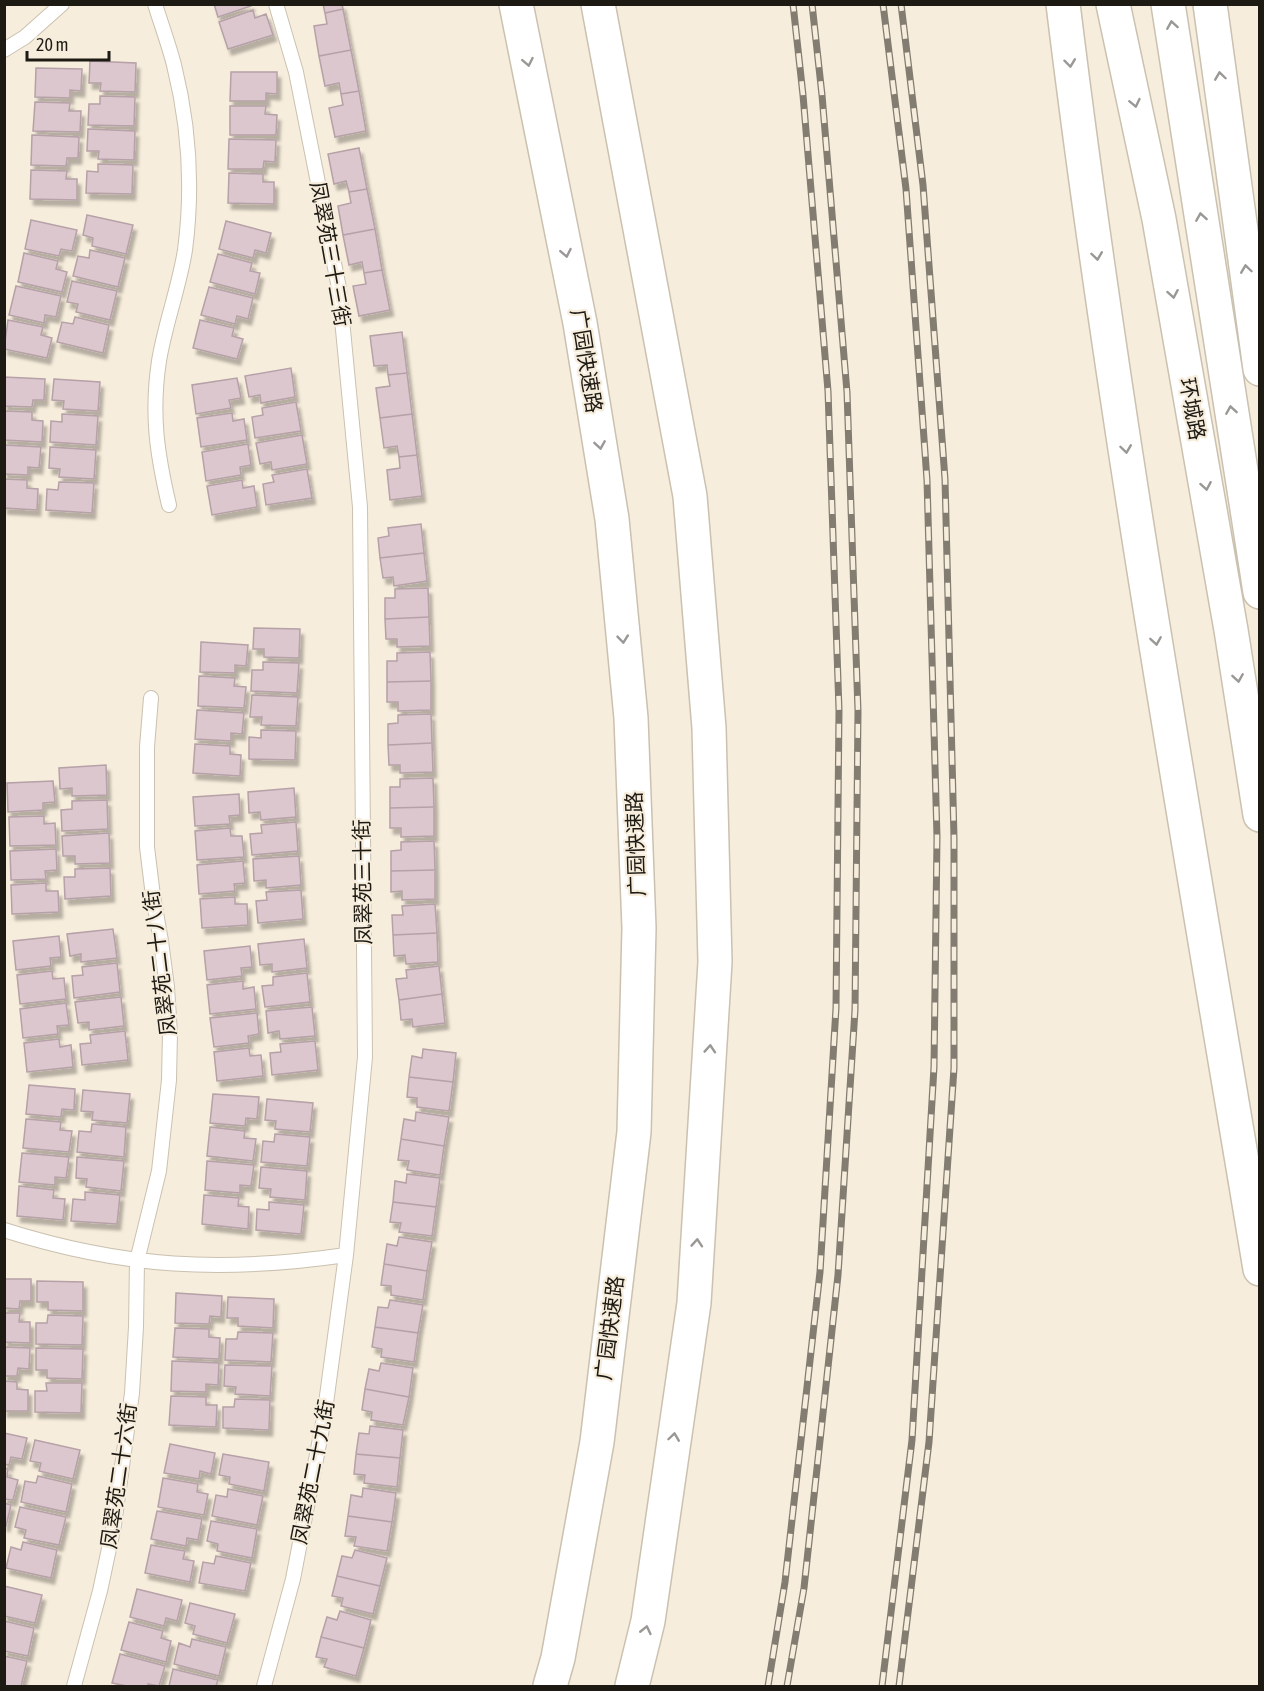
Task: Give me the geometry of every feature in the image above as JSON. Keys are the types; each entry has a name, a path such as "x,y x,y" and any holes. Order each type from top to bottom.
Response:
{"main road":[{"name":"广园快速路","path":"516,4 580,323 612,519 631,718 639,928 634,1132 597,1442 558,1658 550,1686"},
{"path":"598,4 690,496 709,728 715,962 694,1303 648,1621 632,1686"},
{"path":"1063,4 1078,127 1145,578 1260,1269"},
{"name":"环城路","path":"1113,4 1160,219 1229,619 1260,815"},
{"name":"环城路","path":"1168,4 1260,592"},
{"path":"1210,4 1260,369"}],"lane":[{"path":"4,50 25,37 62,4"},
{"path":"155,4 174,64 186,126 189,188 184,251 159,360 154,408 158,457 169,505"},
{"name":"凤翠苑三十三街","path":"276,4 296,72 339,288 360,507"},
{"name":"凤翠苑三十街","path":"346,1255 364,1057 360,507"},
{"name":"凤翠苑二十八街","path":"137,1261 159,1171 170,1080 167,987 147,847 147,747 151,698"},
{"path":"4,1230 88,1253 189,1266 294,1263 346,1255"},
{"name":"凤翠苑二十九街","path":"264,1686 310,1498 324,1418 346,1255"},
{"name":"凤翠苑二十六街","path":"74,1686 100,1592 124,1460 133,1371 137,1261"}],"building":[{"path":"214,4 251,4 251,6 218,17"},
{"path":"323,4 342,4 343,9 325,13"},
{"path":"343,9 351,50 319,56 314,26 327,24 325,13"},
{"path":"253,10 255,18 266,14 273,35 228,49 219,22"},
{"path":"351,50 359,91 341,94 339,83 325,86 319,56"},
{"path":"90,61 136,63 135,92 100,91 101,83 89,83"},
{"path":"36,68 82,69 81,91 70,90 70,98 35,97"},
{"path":"231,72 277,72 277,94 266,93 266,101 230,101"},
{"path":"359,91 366,131 335,137 329,108 343,105 341,94"},
{"path":"100,96 135,97 134,126 88,125 89,104 100,104"},
{"path":"35,102 70,103 69,111 81,111 80,132 33,131"},
{"path":"230,106 266,106 265,114 277,115 276,135 230,135"},
{"path":"88,129 135,131 134,160 98,159 99,151 87,151"},
{"path":"32,135 79,137 78,158 67,158 66,166 31,165"},
{"path":"229,139 276,140 275,162 264,161 263,169 228,169"},
{"path":"359,148 367,189 349,192 346,181 334,184 328,154"},
{"path":"98,164 133,165 132,194 86,193 87,171 98,172"},
{"path":"31,170 67,171 66,179 77,179 77,200 30,199"},
{"path":"229,173 263,174 263,182 274,182 274,204 228,203"},
{"path":"367,189 375,229 343,235 338,206 351,203 349,192"},
{"path":"87,215 133,225 126,254 92,246 93,238 83,235"},
{"path":"31,220 77,230 72,251 61,249 59,256 25,249"},
{"path":"226,221 271,233 266,253 255,250 253,258 219,249"},
{"path":"375,229 382,270 364,273 362,262 349,265 343,235"},
{"path":"90,250 125,258 118,287 73,276 78,256 89,258"},
{"path":"24,253 58,261 56,269 67,272 62,292 18,282"},
{"path":"218,254 252,263 250,271 260,273 255,294 210,282"},
{"path":"382,270 390,310 359,316 353,286 366,284 364,273"},
{"path":"72,281 117,291 110,320 76,312 78,304 67,302"},
{"path":"16,286 61,296 56,317 45,315 44,323 9,315"},
{"path":"209,287 253,298 248,319 237,316 235,324 201,315"},
{"path":"75,317 109,325 103,353 57,342 62,322 73,324"},
{"path":"8,320 43,327 41,335 52,338 47,358 4,349"},
{"path":"200,320 234,328 232,336 243,339 237,359 193,348"},
{"path":"402,332 407,373 388,375 387,365 374,366 370,336"},
{"path":"291,368 295,397 261,403 260,395 249,397 245,376"},
{"path":"407,373 412,414 380,418 376,388 390,386 388,375"},
{"path":"4,377 45,379 44,400 33,400 32,407 4,406"},
{"path":"237,378 241,398 229,400 231,408 196,414 192,385"},
{"path":"54,379 100,382 98,411 63,409 64,401 52,400"},
{"path":"296,402 301,431 255,438 252,417 263,415 262,408"},
{"path":"4,411 32,412 32,420 43,421 42,442 4,440"},
{"path":"232,413 233,421 244,419 247,440 201,447 197,418"},
{"path":"62,414 98,416 96,445 50,442 51,421 62,422"},
{"path":"412,414 417,455 399,457 397,446 384,448 380,418"},
{"path":"302,435 307,464 272,470 271,462 260,464 256,443"},
{"path":"248,444 251,465 240,467 241,475 206,481 202,452"},
{"path":"4,445 41,447 39,468 28,467 28,475 4,474"},
{"path":"50,447 96,450 94,479 59,477 60,469 49,468"},
{"path":"417,455 422,496 390,500 387,470 400,468 399,457"},
{"path":"307,469 312,498 266,505 263,484 274,482 272,475"},
{"path":"4,479 27,480 27,488 38,489 37,510 4,508"},
{"path":"242,480 243,488 254,486 257,507 212,515 207,486"},
{"path":"59,482 94,483 92,513 46,510 47,489 58,490"},
{"path":"421,524 424,553 380,558 378,538 389,536 388,528"},
{"path":"424,553 427,581 394,586 393,577 383,578 380,558"},
{"path":"428,588 429,617 385,619 385,598 395,598 395,589"},
{"path":"429,617 430,646 397,647 397,639 386,639 385,619"},
{"path":"254,628 300,629 299,658 264,657 264,649 253,649"},
{"path":"201,642 248,645 246,666 235,665 235,673 200,672"},
{"path":"430,652 431,681 387,682 387,661 397,661 397,653"},
{"path":"263,662 299,663 297,693 251,691 252,670 263,670"},
{"path":"199,676 235,678 234,686 246,687 244,708 198,706"},
{"path":"431,681 431,710 398,711 398,702 387,702 387,682"},
{"path":"252,695 298,697 296,726 261,725 262,717 250,717"},
{"path":"197,710 244,713 242,734 231,733 231,741 195,739"},
{"path":"431,714 432,743 388,745 388,724 398,723 398,715"},
{"path":"261,730 296,731 295,760 249,759 249,737 261,738"},
{"path":"432,743 433,772 400,773 400,765 389,765 388,745"},
{"path":"195,744 230,746 230,754 241,755 240,776 193,773"},
{"path":"106,765 107,795 72,796 72,788 60,789 59,768"},
{"path":"433,778 434,807 390,808 390,787 400,787 400,779"},
{"path":"53,781 55,802 43,803 43,810 8,812 7,783"},
{"path":"294,788 296,817 261,820 260,812 249,813 248,792"},
{"path":"239,794 240,815 229,816 230,824 195,826 193,797"},
{"path":"107,800 108,829 62,831 61,810 72,809 72,801"},
{"path":"434,807 434,836 401,837 401,828 390,828 390,808"},
{"path":"44,816 44,824 55,823 56,845 10,846 9,817"},
{"path":"296,822 298,851 252,855 250,834 262,833 261,825"},
{"path":"230,828 231,836 242,836 244,857 197,860 195,831"},
{"path":"109,833 110,863 75,864 75,856 63,856 62,836"},
{"path":"434,841 435,870 391,871 391,851 401,850 401,842"},
{"path":"56,849 57,870 45,871 46,879 11,880 10,851"},
{"path":"299,856 301,885 266,888 266,880 254,881 253,859"},
{"path":"243,861 245,883 234,884 235,891 199,894 197,865"},
{"path":"110,868 111,896 65,899 64,877 75,877 75,869"},
{"path":"435,870 435,899 402,900 402,891 391,892 391,871"},
{"path":"46,883 46,891 58,891 59,912 12,914 11,885"},
{"path":"301,890 303,919 258,923 256,901 267,900 266,892"},
{"path":"235,897 235,904 247,904 248,925 202,928 200,899"},
{"path":"435,904 437,933 393,935 392,915 403,915 402,906"},
{"path":"113,929 117,958 81,962 81,954 70,956 67,934"},
{"path":"437,933 438,962 406,964 405,955 394,956 393,935"},
{"path":"59,936 61,957 50,958 51,966 16,970 13,941"},
{"path":"304,939 307,968 272,972 272,964 260,965 258,944"},
{"path":"250,946 252,967 241,968 242,976 207,980 204,951"},
{"path":"117,963 120,992 74,998 72,976 83,975 82,967"},
{"path":"439,966 442,994 399,1000 396,979 407,978 406,970"},
{"path":"52,971 53,979 64,978 66,999 20,1004 17,975"},
{"path":"307,973 310,1002 265,1007 262,986 273,985 273,977"},
{"path":"243,981 243,989 254,987 256,1009 210,1014 207,985"},
{"path":"442,994 445,1023 413,1027 412,1019 401,1020 399,1000"},
{"path":"121,997 124,1026 89,1030 89,1022 78,1023 75,1002"},
{"path":"66,1003 69,1025 57,1026 58,1034 23,1038 20,1009"},
{"path":"312,1007 315,1036 280,1039 279,1031 268,1033 266,1011"},
{"path":"257,1013 259,1034 248,1036 249,1043 214,1047 210,1018"},
{"path":"125,1031 128,1060 82,1065 80,1044 91,1043 90,1035"},
{"path":"59,1039 60,1047 71,1045 73,1067 27,1072 24,1043"},
{"path":"315,1041 318,1070 272,1075 270,1053 281,1052 280,1044"},
{"path":"249,1048 250,1056 261,1055 263,1076 217,1081 214,1052"},
{"path":"423,1049 456,1053 453,1082 409,1077 412,1056 422,1058"},
{"path":"409,1077 453,1082 449,1111 417,1107 417,1098 407,1097"},
{"path":"29,1085 75,1089 74,1110 62,1109 61,1117 26,1114"},
{"path":"83,1090 130,1094 127,1123 92,1120 93,1112 81,1111"},
{"path":"213,1094 259,1097 257,1119 246,1118 245,1126 210,1123"},
{"path":"267,1099 313,1103 310,1132 275,1129 276,1121 265,1120"},
{"path":"416,1112 449,1117 444,1146 401,1139 404,1119 415,1121"},
{"path":"26,1119 61,1122 60,1130 72,1131 69,1152 23,1148"},
{"path":"92,1124 126,1127 124,1157 77,1152 79,1131 91,1132"},
{"path":"210,1127 245,1131 244,1138 256,1139 253,1161 207,1156"},
{"path":"275,1134 310,1137 307,1166 261,1162 263,1141 274,1142"},
{"path":"401,1139 444,1146 440,1175 407,1170 409,1161 398,1160"},
{"path":"22,1153 69,1157 66,1178 55,1177 55,1185 19,1182"},
{"path":"77,1157 124,1161 121,1191 86,1187 87,1179 76,1178"},
{"path":"207,1161 254,1165 251,1186 240,1185 240,1193 205,1190"},
{"path":"261,1167 307,1171 305,1200 270,1197 271,1189 259,1188"},
{"path":"407,1174 440,1178 436,1207 393,1202 395,1181 406,1183"},
{"path":"19,1186 54,1190 53,1198 65,1199 63,1220 17,1216"},
{"path":"85,1192 120,1195 117,1224 71,1221 73,1199 85,1200"},
{"path":"204,1195 239,1198 238,1206 249,1207 248,1229 202,1224"},
{"path":"269,1202 304,1205 301,1234 256,1230 257,1209 269,1210"},
{"path":"393,1202 436,1207 432,1236 399,1232 401,1223 390,1222"},
{"path":"399,1237 432,1242 427,1271 384,1264 387,1244 397,1246"},
{"path":"384,1264 427,1271 423,1300 391,1295 391,1286 381,1285"},
{"path":"4,1279 31,1279 31,1301 20,1301 19,1309 4,1308"},
{"path":"37,1281 83,1282 83,1311 48,1310 48,1302 37,1302"},
{"path":"176,1293 222,1296 221,1317 210,1316 209,1324 175,1323"},
{"path":"228,1297 274,1299 273,1328 238,1326 238,1318 227,1318"},
{"path":"390,1300 423,1305 418,1333 375,1327 378,1307 388,1308"},
{"path":"4,1313 20,1313 19,1322 30,1322 30,1343 4,1342"},
{"path":"48,1315 83,1316 82,1345 36,1344 36,1323 47,1323"},
{"path":"375,1327 418,1333 414,1362 381,1357 382,1349 372,1347"},
{"path":"175,1328 209,1329 209,1337 220,1338 219,1359 173,1357"},
{"path":"238,1332 273,1333 271,1362 225,1360 226,1339 237,1339"},
{"path":"4,1347 30,1348 29,1369 18,1368 17,1376 4,1376"},
{"path":"36,1348 83,1349 82,1379 47,1378 47,1370 36,1370"},
{"path":"172,1361 219,1363 218,1385 206,1384 206,1392 171,1391"},
{"path":"381,1363 413,1368 409,1397 365,1389 369,1369 379,1371"},
{"path":"225,1365 272,1366 270,1396 235,1394 236,1387 224,1386"},
{"path":"4,1381 17,1382 17,1389 28,1390 28,1411 4,1411"},
{"path":"46,1383 82,1383 81,1413 35,1412 35,1391 47,1391"},
{"path":"365,1389 409,1397 403,1425 371,1420 372,1412 362,1410"},
{"path":"171,1396 206,1397 206,1405 217,1405 216,1427 169,1425"},
{"path":"235,1399 270,1400 269,1430 223,1428 223,1407 234,1407"},
{"path":"370,1426 403,1430 400,1458 356,1454 359,1433 369,1434"},
{"path":"4,1433 27,1438 22,1459 11,1457 9,1465 4,1464"},
{"path":"35,1440 80,1450 73,1479 39,1471 41,1463 30,1461"},
{"path":"170,1444 215,1453 211,1474 200,1471 199,1479 164,1473"},
{"path":"223,1454 269,1462 264,1491 229,1484 230,1477 219,1475"},
{"path":"356,1454 400,1458 397,1487 364,1483 365,1475 354,1474"},
{"path":"4,1468 8,1469 7,1477 18,1480 13,1500 4,1499"},
{"path":"38,1476 72,1484 66,1512 21,1502 25,1481 36,1483"},
{"path":"163,1478 198,1484 197,1492 208,1494 204,1515 158,1507"},
{"path":"363,1488 396,1493 392,1522 348,1516 351,1495 362,1497"},
{"path":"228,1489 263,1496 257,1525 212,1516 216,1495 227,1497"},
{"path":"4,1503 11,1505 6,1526 4,1525"},
{"path":"20,1507 66,1517 59,1545 24,1538 26,1530 15,1527"},
{"path":"157,1511 202,1519 198,1540 187,1538 186,1546 151,1539"},
{"path":"348,1516 392,1522 387,1551 354,1546 356,1537 345,1536"},
{"path":"211,1521 257,1529 252,1558 217,1551 218,1544 207,1541"},
{"path":"23,1542 57,1550 51,1578 6,1568 11,1547 21,1550"},
{"path":"151,1545 185,1551 183,1559 194,1561 190,1582 145,1573"},
{"path":"355,1550 387,1558 380,1586 337,1576 342,1556 352,1558"},
{"path":"216,1556 251,1563 245,1591 199,1583 203,1562 214,1564"},
{"path":"337,1576 380,1586 373,1614 341,1606 343,1598 332,1596"},
{"path":"4,1586 42,1595 35,1623 4,1616"},
{"path":"137,1589 182,1600 177,1621 166,1618 164,1626 130,1617"},
{"path":"190,1603 235,1614 227,1643 193,1634 195,1626 185,1623"},
{"path":"340,1611 371,1620 364,1648 321,1637 327,1617 337,1620"},
{"path":"4,1621 34,1628 28,1656 4,1651"},
{"path":"129,1622 163,1631 161,1638 171,1641 166,1662 121,1650"},
{"path":"321,1637 364,1648 356,1676 324,1667 327,1659 316,1657"},
{"path":"192,1639 226,1647 219,1676 174,1664 179,1643 190,1647"},
{"path":"120,1654 165,1666 159,1686 148,1684 148,1686 127,1686 112,1683"},
{"path":"4,1656 27,1661 21,1686 4,1686"},
{"path":"173,1669 218,1680 216,1686 169,1686"}],"railway":[{"path":"768,1686 785,1582 820,1272 836,1008 839,710 828,391 793,4"},
{"path":"787,1686 804,1588 838,1275 855,1010 858,711 847,392 812,4"},
{"path":"882,1686 912,1440 934,1067 937,837 927,480 906,189 883,4"},
{"path":"899,1686 929,1442 954,1068 954,838 945,479 923,185 901,4"}]}
